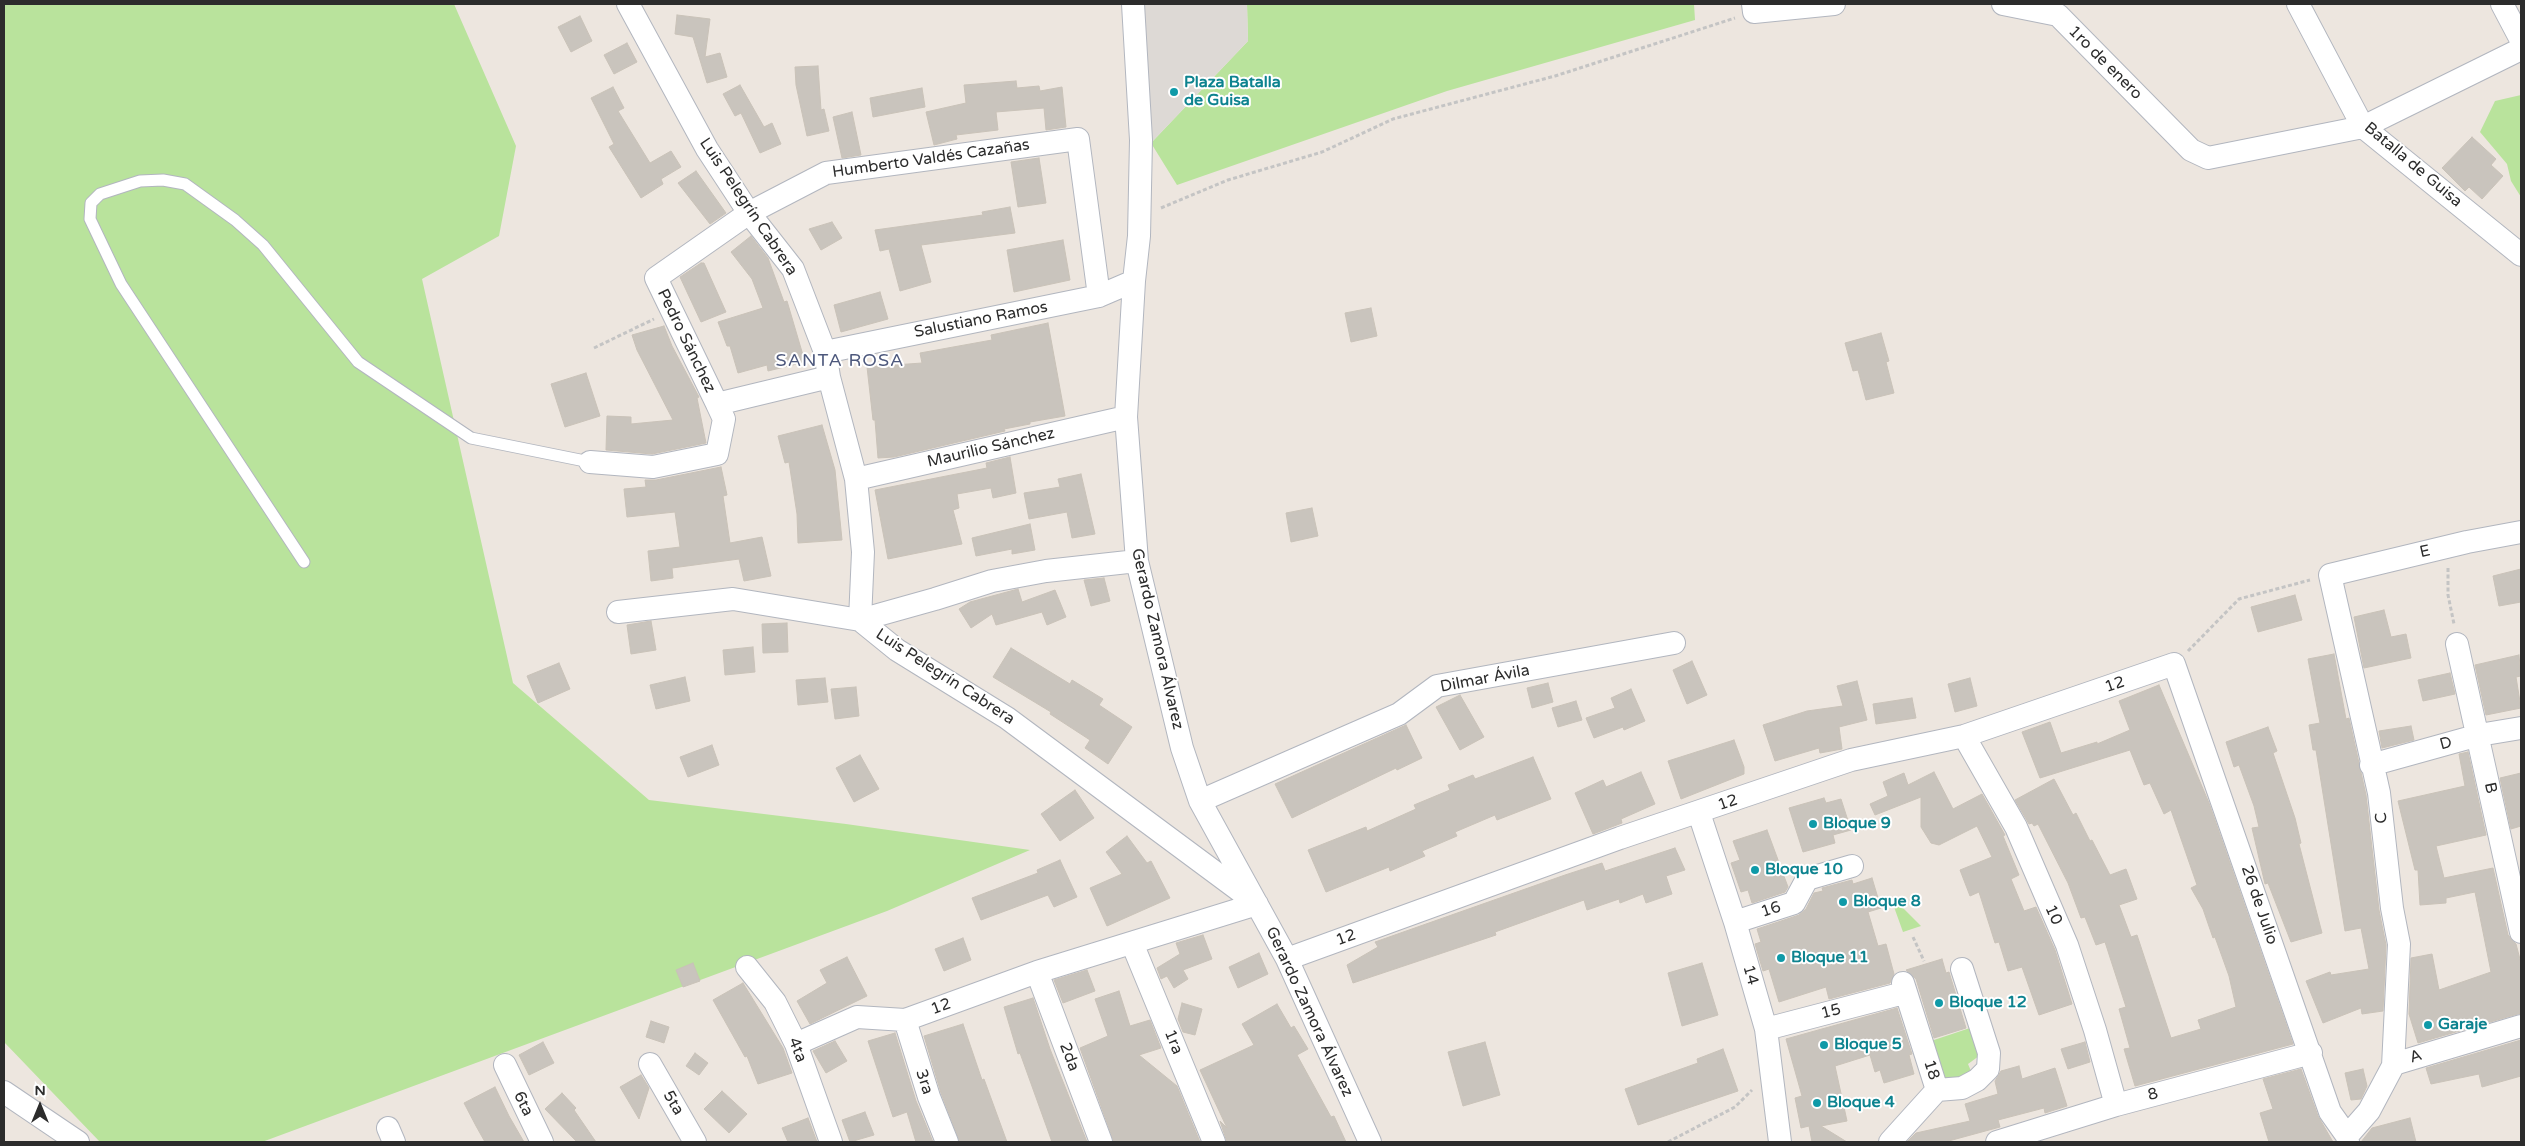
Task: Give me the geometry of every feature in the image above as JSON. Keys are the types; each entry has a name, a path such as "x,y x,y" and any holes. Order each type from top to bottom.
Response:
{"street":[{"name":"Luis Pelegrín Cabrera","path":"628,4 645,39 706,149 749,213 793,269 825,352 829,377 856,479 863,552 860,620 897,650 1007,718 1257,904"},
{"name":"Gerardo Zamora Álvarez","path":"1133,4 1141,140 1140,236 1134,281 1126,417 1137,562 1182,748 1200,801 1286,959 1370,1142"},
{"path":"1753,8 1834,4"},
{"name":"1ro de enero","path":"2003,4 2058,15 2191,150 2208,158 2223,157 2364,126"},
{"name":"Batalla de Guisa","path":"2298,4 2364,126 2521,255"},
{"path":"2502,4 2521,40"},
{"path":"2364,126 2521,49"},
{"name":"Humberto Valdés Cazañas","path":"656,278 749,213 826,173 1078,139 1099,296"},
{"name":"Pedro Sánchez","path":"656,278 717,404"},
{"name":"Salustiano Ramos","path":"825,352 1099,296 1134,281"},
{"path":"590,462 653,467 717,454 724,419 717,404 829,377"},
{"name":"Maurilio Sánchez","path":"856,479 1126,417"},
{"name":"E","path":"2330,575 2447,547 2521,532"},
{"path":"618,612 734,599 860,620 992,581 1046,570 1137,562"},
{"name":"C","path":"2330,575 2371,765 2379,793 2392,908 2399,944 2393,1066"},
{"name":"Dilmar Ávila","path":"1200,801 1399,714 1437,686 1674,643"},
{"name":"B","path":"2457,644 2521,932"},
{"name":"12","path":"1286,959 1620,838 1851,760 1964,736 2174,664"},
{"name":"26 de Julio","path":"2174,664 2330,1112 2347,1139"},
{"name":"D","path":"2371,765 2478,735 2521,728"},
{"name":"10","path":"1964,736 2016,827 2067,945 2095,1030 2116,1105"},
{"name":"14","path":"1698,813 1735,922 1766,1029 1780,1142"},
{"name":"16","path":"1735,922 1794,903 1807,879 1852,866"},
{"name":"12","path":"796,1044 857,1017 905,1020 1037,972 1257,904"},
{"name":"1ra","path":"1132,943 1214,1142"},
{"name":"4ta","path":"747,967 775,1002 796,1044 831,1142"},
{"path":"1937,1090 1962,1088 1977,1080 1988,1069 1990,1053 1962,969"},
{"name":"2da","path":"1037,972 1101,1142"},
{"name":"15","path":"1766,1029 1900,989"},
{"name":"18","path":"1890,1142 1937,1090 1900,989"},
{"name":"3ra","path":"905,1020 929,1097 947,1142"},
{"name":"A","path":"2347,1139 2370,1111 2393,1066 2425,1054 2521,1026"},
{"name":"8","path":"1997,1142 2116,1105 2310,1053"},
{"name":"5ta","path":"650,1064 696,1142"},
{"name":"6ta","path":"505,1065 542,1142"},
{"path":"4,1092 78,1142"}],"lane":[{"path":"304,562 121,284 90,218 91,203 100,194 140,181 163,180 184,184 235,220 263,245 358,362 471,438 590,462"}],"path":[{"path":"1139,215 1147,214 1228,180 1322,152 1393,119 1555,76 1753,8"},
{"path":"594,348 650,320 675,317"},
{"path":"2447,547 2448,595 2457,644"},
{"path":"2174,664 2239,599 2330,575"},
{"path":"1913,937 1924,961"},
{"path":"1668,1142 1735,1107 1771,1071"}],"green space":[{"path":"4,4 454,4 516,146 499,236 422,279 513,683 649,800 846,824 1030,850 887,911 262,1142 100,1142 4,1042"},
{"path":"1247,4 1694,4 1695,20 1447,91 1177,185 1151,143 1248,41"},
{"path":"2521,95 2521,197 2511,181 2507,164 2480,132 2495,101"},
{"path":"1900,905 1921,926 1903,932 1894,907"},
{"path":"1970,1028 1979,1056 1968,1064 1973,1076 1943,1084 1931,1041"}],"shaded area":[{"name":"Plaza Batalla de Guisa","path":"1142,4 1247,4 1248,41 1151,143"}],"building":[{"path":"677,15 710,19 705,57 720,53 727,77 707,83 693,37 675,34"},
{"path":"580,16 592,41 571,52 558,27"},
{"path":"627,43 637,62 614,74 604,55"},
{"path":"818,66 821,110 824,109 829,131 807,136 796,85 795,67"},
{"path":"1016,81 1017,88 1039,86 1040,91 1062,87 1066,127 1046,130 1044,108 996,112 998,130 956,135 957,139 934,145 926,112 966,103 964,85"},
{"path":"740,85 764,127 772,123 781,144 760,153 741,113 735,116 723,94"},
{"path":"613,87 624,108 618,111 650,163 671,151 681,167 661,179 663,184 641,198 609,147 614,144 591,98"},
{"path":"922,88 925,107 873,117 870,98"},
{"path":"852,112 861,155 842,158 833,117"},
{"path":"2472,137 2496,159 2491,165 2503,176 2482,199 2469,187 2465,191 2442,168"},
{"path":"1039,158 1046,203 1018,207 1011,162"},
{"path":"696,171 726,213 710,224 678,183"},
{"path":"1010,207 1015,233 921,245 931,282 900,291 889,249 880,251 875,230 983,215 982,212"},
{"path":"832,222 842,238 821,250 809,229"},
{"path":"751,236 768,258 784,302 787,301 805,362 768,371 767,365 738,373 730,346 727,346 718,322 763,308 752,279 731,252"},
{"path":"1063,240 1070,280 1014,292 1007,250"},
{"path":"701,263 704,263 726,312 701,322 680,277"},
{"path":"880,292 888,319 841,332 834,305"},
{"path":"1371,308 1377,336 1351,342 1345,313"},
{"path":"1048,323 1065,416 1030,422 1030,424 1004,429 1005,431 894,457 878,458 875,420 873,420 867,367 922,363 920,353 992,340 991,335"},
{"path":"664,326 672,346 699,397 697,398 706,443 652,454 606,450 607,416 631,417 631,424 673,420 637,350 632,335"},
{"path":"1881,333 1889,361 1886,362 1894,393 1866,400 1858,370 1853,371 1845,343"},
{"path":"586,373 600,416 565,427 551,384"},
{"path":"822,425 835,470 842,540 798,543 797,514 789,462 785,463 778,436"},
{"path":"1010,457 1016,493 993,498 991,488 957,494 959,508 953,510 962,544 888,559 875,490 987,468 986,463"},
{"path":"721,467 727,495 723,496 730,543 762,537 771,576 744,581 739,559 672,568 673,578 651,581 648,551 680,547 675,512 627,517 624,489 646,487 645,480 656,480"},
{"path":"1081,474 1095,534 1072,538 1067,512 1029,519 1024,493 1060,487 1058,479"},
{"path":"1312,508 1318,536 1291,542 1286,513"},
{"path":"1030,524 1035,550 1012,554 1012,549 976,556 972,538"},
{"path":"2521,569 2521,602 2499,606 2493,576"},
{"path":"1104,578 1110,601 1091,606 1084,580"},
{"path":"1018,589 1022,602 1055,590 1066,617 1047,625 1042,612 996,625 992,614 971,628 959,609 970,602"},
{"path":"2295,595 2302,620 2258,632 2251,607"},
{"path":"2384,610 2391,637 2406,634 2411,658 2364,668 2354,617"},
{"path":"651,621 656,650 631,654 627,625"},
{"path":"787,623 788,652 763,653 762,624"},
{"path":"753,647 755,672 725,675 723,650"},
{"path":"1011,648 1070,684 1072,680 1103,699 1099,705 1132,727 1108,764 1085,748 1090,740 1050,714 1051,712 993,677"},
{"path":"2334,654 2346,719 2349,718 2366,795 2379,910 2386,945 2383,1011 2362,1014 2361,1008 2323,1023 2306,981 2330,972 2331,975 2369,969 2361,928 2345,931 2316,750 2313,750 2309,725 2320,723 2308,659"},
{"path":"2519,655 2521,676 2516,677 2521,708 2486,715 2475,665"},
{"path":"1692,661 1707,695 1687,704 1673,670"},
{"path":"559,663 570,689 538,703 527,676"},
{"path":"2450,673 2455,694 2423,701 2418,680"},
{"path":"685,677 690,701 656,709 650,685"},
{"path":"825,678 828,702 798,705 796,680"},
{"path":"1970,678 1977,706 1955,712 1948,684"},
{"path":"1857,681 1867,720 1839,727 1842,749 1820,753 1819,748 1775,761 1763,725 1807,711 1843,706 1837,686"},
{"path":"1548,683 1553,702 1532,708 1527,688"},
{"path":"2159,685 2209,803 2293,1044 2135,1086 2124,1049 2130,1048 2119,1009 2126,1007 2105,942 2096,945 2085,917 2081,918 2068,883 2038,824 2034,826 2032,823 2029,824 2015,800 2054,779 2073,815 2076,813 2090,841 2092,840 2110,875 2126,869 2137,899 2119,905 2131,937 2137,935 2171,1038 2201,1029 2198,1020 2236,1007 2229,976 2215,937 2213,938 2203,909 2191,888 2197,885 2171,810 2164,814 2150,783 2144,785 2130,750 2040,778 2022,732 2050,722 2061,753 2097,742 2097,744 2130,730 2119,701"},
{"path":"856,687 859,716 835,719 831,689"},
{"path":"1631,689 1645,721 1624,730 1623,727 1594,738 1586,718 1615,708 1611,698"},
{"path":"1460,695 1484,737 1460,750 1436,707"},
{"path":"1912,698 1916,718 1876,724 1873,704"},
{"path":"1576,701 1582,720 1558,727 1552,708"},
{"path":"1406,725 1422,758 1397,770 1396,768 1292,818 1275,784"},
{"path":"2411,726 2414,740 2382,748 2379,731"},
{"path":"2268,727 2277,751 2273,753 2295,818 2301,843 2299,844 2322,933 2291,942 2268,883 2265,884 2252,828 2259,827 2254,806 2239,765 2234,767 2226,742"},
{"path":"1734,740 1744,767 1744,774 1681,799 1668,761"},
{"path":"712,745 719,765 688,777 680,757"},
{"path":"2468,752 2486,835 2436,846 2444,878 2493,868 2508,935 2516,944 2521,963 2521,1013 2418,1043 2409,1014 2411,958 2432,954 2439,990 2491,972 2475,892 2446,898 2446,903 2420,905 2418,870 2415,870 2398,801 2465,786 2459,754"},
{"path":"860,755 879,789 854,802 836,768"},
{"path":"1533,757 1551,799 1497,820 1495,815 1455,832 1457,836 1422,851 1425,856 1390,871 1389,867 1326,892 1308,850 1366,827 1367,831 1416,809 1414,805 1450,790 1448,785 1473,775 1475,779"},
{"path":"1641,772 1655,804 1621,819 1622,823 1593,834 1575,793 1603,780 1606,787"},
{"path":"1934,772 1953,809 1982,794 2005,835 2003,836 2019,875 2011,879 2024,911 2036,907 2055,950 2072,1004 2039,1015 2022,967 2008,971 1999,942 1995,943 1979,892 1970,896 1960,870 1992,857 1977,826 1939,845 1931,843 1921,827 1921,797 1875,815 1870,804 1888,796 1883,782 1904,773 1908,785"},
{"path":"2521,773 2521,826 2511,829 2500,778"},
{"path":"1075,790 1094,818 1060,841 1041,814"},
{"name":"Bloque 9","path":"1824,798 1826,803 1841,799 1851,830 1833,835 1835,843 1803,852 1789,808"},
{"name":"Bloque 10","path":"1767,830 1788,887 1785,892 1752,903 1748,890 1741,892 1731,863 1740,860 1733,841"},
{"path":"1127,836 1147,863 1151,861 1170,898 1107,926 1090,888 1122,874 1106,852"},
{"path":"1675,848 1685,870 1666,876 1672,894 1646,903 1643,894 1620,903 1619,899 1587,910 1584,900 1495,932 1496,935 1353,983 1347,965 1378,947 1375,942 1602,863 1605,871"},
{"path":"1060,860 1077,897 1054,907 1048,895 981,920 972,898 1038,873 1037,870"},
{"path":"1872,878 1881,908 1868,912 1878,946 1886,944 1894,974 1890,983 1829,999 1826,987 1779,1002 1769,969 1763,971 1755,944 1761,942 1757,929 1799,915 1806,909 1814,893 1823,891 1822,888 1852,880 1853,884"},
{"path":"1203,935 1212,959 1183,970 1188,979 1174,988 1167,976 1161,979 1157,968 1180,954 1176,943"},
{"path":"963,938 971,960 944,971 935,949"},
{"path":"1259,953 1268,974 1238,988 1229,967"},
{"path":"847,957 867,996 810,1024 797,1001 827,983 820,970"},
{"name":"Bloque 12","path":"1942,959 1946,973 1949,972 1966,1028 1934,1038 1916,979 1906,970"},
{"path":"693,963 700,981 683,987 676,970"},
{"path":"1702,963 1718,1015 1682,1026 1668,973"},
{"path":"1087,970 1095,991 1063,1003 1054,980"},
{"path":"743,983 783,1048 792,1073 758,1084 747,1056 745,1057 713,1000"},
{"path":"1119,991 1130,1026 1150,1020 1161,1048 1139,1055 1177,1086 1200,1142 1114,1142 1080,1048 1108,1036 1095,999"},
{"path":"1033,998 1050,1049 1087,1142 1052,1142 1020,1053 1018,1054 1004,1007"},
{"path":"1182,1003 1202,1009 1195,1035 1183,1032 1178,1019"},
{"path":"1277,1004 1291,1028 1294,1026 1308,1049 1297,1055 1331,1117 1334,1116 1346,1142 1227,1142 1220,1121 1227,1128 1200,1070 1254,1045 1242,1024"},
{"path":"1897,1008 1912,1054 1909,1055 1914,1074 1884,1083 1880,1070 1875,1072 1870,1055 1835,1066 1847,1121 1821,1126 1847,1142 1812,1142 1809,1126 1801,1128 1795,1098 1802,1096 1786,1039"},
{"path":"651,1021 669,1027 664,1043 646,1037"},
{"path":"963,1024 982,1080 984,1079 1007,1142 960,1142 941,1093 924,1036"},
{"path":"895,1033 916,1101 933,1142 916,1142 907,1112 893,1117 868,1041"},
{"path":"2521,1040 2521,1076 2482,1087 2479,1074 2431,1084 2426,1068"},
{"path":"835,1041 847,1061 826,1073 813,1051"},
{"path":"543,1042 554,1063 529,1075 519,1055"},
{"path":"1485,1042 1500,1095 1463,1106 1448,1052"},
{"path":"2085,1042 2090,1062 2068,1069 2061,1049"},
{"path":"1723,1049 1738,1091 1638,1125 1625,1089 1698,1063 1697,1059"},
{"path":"695,1053 708,1063 699,1075 686,1066"},
{"path":"2019,1066 2022,1079 2055,1068 2067,1106 2045,1113 2044,1108 1998,1120 2000,1127 1945,1142 1907,1142 1916,1133 1970,1121 1965,1104 1998,1094 1995,1081 2001,1071"},
{"path":"2301,1069 2318,1116 2333,1142 2269,1142 2260,1113 2273,1109 2263,1079"},
{"path":"2363,1069 2367,1086 2361,1099 2351,1100 2345,1073"},
{"path":"641,1075 649,1088 639,1119 620,1087"},
{"path":"495,1087 524,1142 485,1142 476,1126 464,1103"},
{"path":"722,1091 747,1114 729,1133 704,1109"},
{"path":"562,1093 576,1108 574,1110 596,1142 577,1142 545,1109"},
{"path":"865,1112 874,1135 850,1142 842,1120"},
{"path":"808,1118 817,1142 788,1142 782,1128"},
{"path":"2410,1118 2416,1142 2361,1142 2372,1128"}],"place":[{"name":"Plaza Batalla de Guisa","path":"1174,92"},
{"name":"Bloque 9","path":"1813,824"},
{"name":"Bloque 10","path":"1755,870"},
{"name":"Bloque 8","path":"1843,902"},
{"name":"Bloque 11","path":"1781,958"},
{"name":"Bloque 12","path":"1939,1003"},
{"name":"Garaje","path":"2428,1025"},
{"name":"Bloque 5","path":"1824,1045"},
{"name":"Bloque 4","path":"1817,1103"}],"district":[{"name":"SANTA ROSA","path":"840,361"}]}
